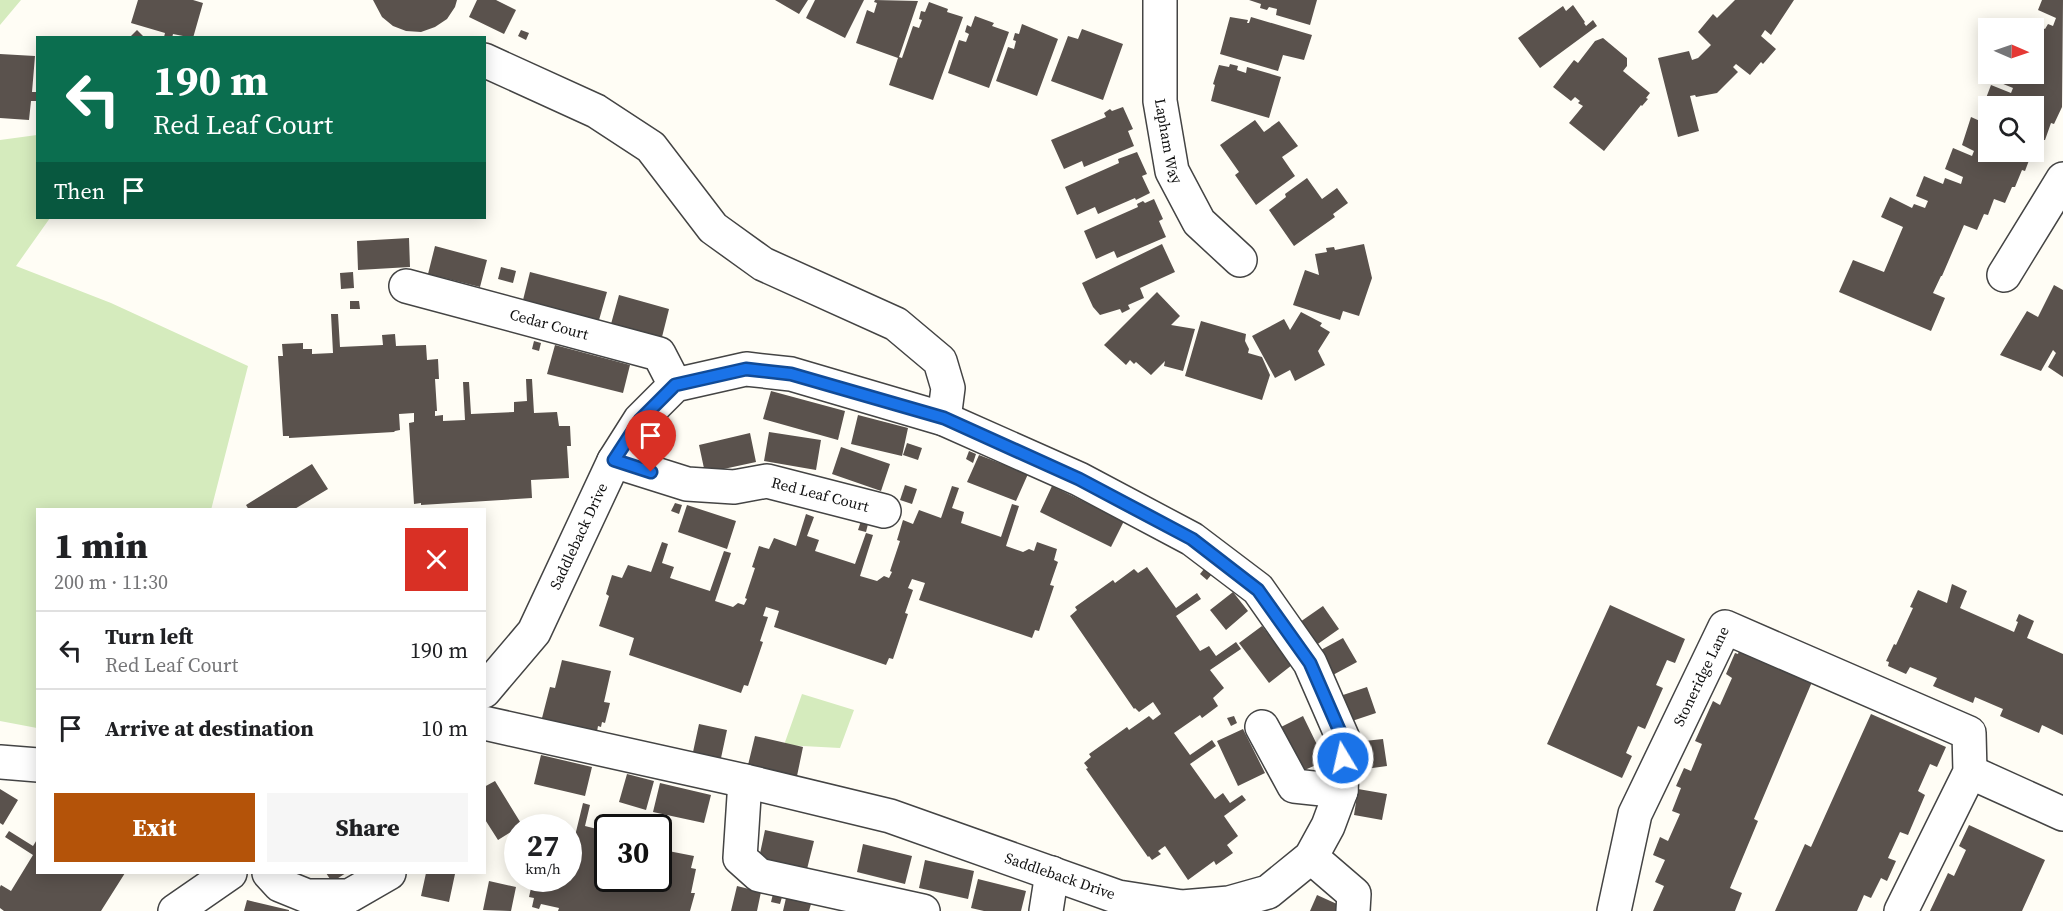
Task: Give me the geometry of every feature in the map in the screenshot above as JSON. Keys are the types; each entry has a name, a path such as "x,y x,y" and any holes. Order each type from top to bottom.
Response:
{"street":[{"name":"Lapham Way","path":"1160,0 1160,101 1172,171 1199,222 1240,260"},
{"path":"486,61 596,111 651,147 712,228 763,264 896,324 940,361 948,388 944,418"},
{"path":"2004,275 2063,179"},
{"name":"Cedar Court","path":"406,286 659,354 675,385"},
{"name":"Saddleback Drive","path":"486,689 534,632 614,460 640,420 675,385 746,369 791,374 944,418 1079,479 1192,539 1258,590 1310,663 1344,741 1341,791 1328,826 1311,857 1268,892 1229,903 1182,909 1118,897 890,816 486,723"},
{"name":"Red Leaf Court","path":"614,460 687,484 734,487 767,481 884,511"},
{"name":"Stoneridge Lane","path":"1614,911 1635,814 1725,627 1969,733 1970,772 1901,911"},
{"path":"1262,727 1294,786 1341,791"},
{"path":"0,762 36,765"},
{"path":"1970,772 2063,814"},
{"path":"745,781 740,858 759,875 923,911"},
{"path":"1311,857 1354,894 1353,911"},
{"path":"1046,911 1052,873"},
{"path":"175,911 229,874"},
{"path":"270,874 280,885 307,896 349,896 387,874"}],"green space":[{"path":"0,0 21,0 0,25"},
{"path":"36,135 36,219 49,219 16,266 111,303 248,366 212,508 36,508 36,728 0,721 0,140"},
{"path":"802,694 854,710 840,748 784,745"}],"building":[{"path":"138,0 193,0 203,3 194,36 173,34 172,36 164,36 165,33 131,23"},
{"path":"373,0 457,0 447,19 421,32 406,31 393,26 382,17"},
{"path":"477,0 496,0 516,10 504,34 469,17"},
{"path":"775,0 808,0 799,14"},
{"path":"815,0 864,0 845,38 806,18"},
{"path":"875,0 918,1 899,57 902,58 913,26 919,28 922,20 919,19 921,11 925,12 929,2 948,9 947,12 963,17 933,100 889,85 898,58 856,43 867,10 874,13 877,3 874,2"},
{"path":"1249,0 1317,0 1310,25 1276,15 1277,9 1260,8 1261,4"},
{"path":"1735,0 1794,0 1771,35 1765,30 1761,36 1776,49 1750,75 1736,64 1733,67 1738,72 1717,93 1690,96 1699,131 1678,137 1658,58 1689,51 1692,60 1698,58 1711,45 1698,32 1713,14 1717,18"},
{"path":"2042,0 2063,0 2062,107 2054,124 2051,123 2045,140 2044,96 1987,96 1991,85 2011,93 2013,88 2003,84 2044,84 2044,29 2048,24 2053,26 2056,18 2038,10"},
{"path":"1573,5 1586,26 1593,20 1597,26 1540,68 1518,38 1563,6 1566,11"},
{"path":"975,16 994,23 992,26 1009,32 989,88 948,73 959,40 966,42 969,34 965,32 967,25 971,27"},
{"path":"1230,17 1248,20 1247,23 1249,23 1251,17 1312,35 1304,60 1283,55 1278,71 1220,54"},
{"path":"1022,24 1058,39 1037,96 996,81 1008,47 1014,49 1015,33 1019,34"},
{"path":"1082,29 1123,44 1103,100 1051,81 1068,36 1078,39"},
{"path":"137,30 143,36 131,36"},
{"path":"521,30 529,33 526,40 518,36"},
{"path":"1603,38 1627,58 1627,66 1623,71 1650,93 1646,98 1648,99 1604,151 1569,123 1583,106 1578,103 1580,101 1575,97 1571,101 1553,87 1574,60 1578,63 1595,41"},
{"path":"0,54 35,56 32,92 36,92 36,101 31,101 29,120 0,118"},
{"path":"1230,64 1238,66 1237,70 1246,73 1247,67 1281,77 1269,118 1211,101 1219,65 1229,67"},
{"path":"1123,107 1133,129 1128,131 1134,146 1084,167 1082,161 1064,169 1051,140 1106,117 1104,113 1110,109 1112,111"},
{"path":"1971,117 1978,120 1978,162 2028,162 2025,171 2022,170 2015,187 2012,187 2005,203 1994,199 1988,215 1984,214 1977,230 1964,225 1933,293 1945,298 1931,331 1839,292 1853,260 1884,272 1903,227 1881,217 1890,197 1912,208 1914,204 1925,208 1928,201 1916,196 1924,176 1943,184 1945,178 1961,184 1963,177 1945,169 1953,148 1972,156 1974,151 1962,145"},
{"path":"1255,120 1264,132 1279,121 1298,146 1282,157 1295,176 1256,205 1235,175 1239,172 1220,145"},
{"path":"1137,152 1147,174 1142,176 1150,193 1098,214 1095,207 1077,215 1065,187 1119,163 1118,159"},
{"path":"1307,178 1322,199 1337,188 1348,203 1333,214 1335,217 1294,246 1269,210 1286,197 1285,194"},
{"path":"1154,199 1163,219 1159,221 1166,237 1117,258 1114,251 1096,259 1084,231 1138,207 1137,204 1143,201 1145,203"},
{"path":"409,238 410,267 358,270 357,241"},
{"path":"1162,244 1175,272 1140,288 1144,298 1128,305 1130,309 1122,313 1120,309 1100,315 1093,307 1082,283"},
{"path":"1364,244 1372,278 1359,316 1343,311 1340,320 1293,305 1305,270 1319,275 1315,254 1327,252 1326,248 1334,247 1335,250"},
{"path":"435,246 487,260 480,287 428,274"},
{"path":"501,267 516,271 513,283 498,279"},
{"path":"353,272 354,288 341,289 340,273"},
{"path":"530,272 607,292 599,320 523,300"},
{"path":"2054,285 2063,290 2063,377 2048,367 2056,353 2053,350 2041,371 2000,355 2027,311 2038,317"},
{"path":"1157,292 1180,316 1171,325 1195,329 1183,371 1164,366 1165,361 1151,375 1136,362 1134,364 1130,360 1126,365 1104,345"},
{"path":"619,295 669,309 662,337 611,324"},
{"path":"350,301 359,301 360,309 350,309"},
{"path":"1301,312 1322,323 1320,326 1330,332 1318,351 1325,365 1295,381 1290,370 1275,378 1252,336 1284,319 1290,330"},
{"path":"331,314 338,314 340,347 383,345 382,335 395,334 396,346 426,345 427,360 438,359 439,379 435,379 437,411 435,411 435,416 443,415 443,421 465,420 463,382 469,382 471,414 514,412 514,402 527,401 526,379 532,379 534,413 557,412 559,426 570,426 571,446 567,446 569,478 531,480 532,498 414,504 409,423 414,422 414,413 399,414 400,430 394,432 289,438 289,436 283,436 278,356 283,356 282,344 303,343 303,349 312,349 312,354 333,353"},
{"path":"1201,321 1246,334 1248,353 1262,357 1270,375 1262,400 1185,376"},
{"path":"534,341 541,343 539,351 532,349"},
{"path":"555,345 630,365 623,393 547,374"},
{"path":"771,391 845,411 838,440 763,419"},
{"path":"858,415 908,428 902,456 851,444"},
{"path":"769,432 821,440 816,470 764,461"},
{"path":"750,433 756,462 705,473 699,445"},
{"path":"907,443 922,448 918,460 903,455"},
{"path":"841,447 890,464 881,491 832,474"},
{"path":"969,451 976,454 973,463 966,459"},
{"path":"979,455 1028,474 1016,501 967,482"},
{"path":"312,464 328,489 296,508 248,508 246,505"},
{"path":"905,485 917,489 912,504 900,500"},
{"path":"952,486 959,488 952,508 964,512 961,523 1001,537 1012,504 1019,506 1006,546 1023,552 1029,549 1034,551 1037,542 1057,549 1054,560 1058,562 1050,585 1054,586 1039,631 1035,630 1032,638 919,600 925,583 912,579 908,588 913,590 905,613 908,614 893,659 889,658 886,665 774,627 779,611 766,607 763,616 768,617 760,641 763,642 748,686 744,685 741,693 629,655 634,638 599,626 609,596 606,594 612,575 622,578 628,565 651,572 662,542 668,544 662,563 674,567 670,578 710,591 724,551 731,553 715,601 733,607 738,603 744,605 759,546 769,549 774,538 796,546 806,514 814,517 807,536 819,540 815,551 855,564 866,533 873,535 860,576 877,581 884,576 889,578 900,541 897,540 903,520 913,524 919,510 941,518"},
{"path":"1052,486 1124,521 1111,547 1040,512"},
{"path":"675,503 682,505 679,514 671,511"},
{"path":"687,505 736,521 727,549 678,532"},
{"path":"861,521 868,524 866,532 858,530"},
{"path":"1147,567 1176,608 1197,593 1201,599 1176,616 1200,651 1209,646 1216,656 1236,642 1241,649 1210,670 1224,688 1213,698 1218,706 1202,718 1200,715 1174,733 1190,755 1212,740 1216,746 1190,764 1215,799 1223,793 1230,803 1242,795 1246,800 1224,816 1238,836 1227,845 1233,853 1216,865 1214,861 1188,880 1165,846 1158,851 1161,854 1152,860 1148,857 1084,763 1091,757 1089,754 1127,727 1129,730 1149,716 1153,720 1161,714 1153,702 1139,712 1134,709 1070,616 1077,610 1075,607 1113,580 1115,583 1134,569 1138,573"},
{"path":"1204,569 1212,574 1207,580 1200,574"},
{"path":"1952,584 1967,591 1960,608 2014,632 2019,614 2034,621 2027,638 2063,654 2063,735 2042,725 2039,733 2000,716 2003,709 1975,697 1973,703 1933,686 1937,678 1910,667 1906,674 1888,666 1889,662 1886,661 1913,608 1910,607 1918,590 1947,603"},
{"path":"1233,592 1248,611 1226,630 1210,610"},
{"path":"1610,605 1685,639 1675,663 1667,660 1656,685 1663,688 1645,729 1638,726 1626,753 1632,756 1622,778 1547,744"},
{"path":"1323,606 1339,629 1315,646 1300,622"},
{"path":"1262,626 1292,665 1269,683 1239,643"},
{"path":"1343,638 1357,662 1331,676 1319,651"},
{"path":"1739,651 1812,682 1754,819 1758,821 1730,888 1742,893 1735,911 1653,911 1664,886 1655,882 1665,860 1653,855 1660,837 1668,841 1680,814 1672,811 1681,788 1676,786 1684,768 1691,771 1702,744 1695,741 1713,701 1720,705 1732,678 1726,674 1735,653 1738,654"},
{"path":"562,660 611,671 604,702 610,703 605,723 602,722 601,727 598,726 596,737 547,725 548,720 542,718 550,687 555,688"},
{"path":"1367,687 1376,713 1349,722 1340,696"},
{"path":"1871,714 1946,747 1937,767 1930,764 1918,791 1925,795 1908,835 1900,832 1888,858 1896,861 1887,881 1881,878 1871,898 1864,895 1857,911 1775,911 1805,844 1811,847"},
{"path":"1234,716 1237,723 1231,726 1227,718"},
{"path":"1303,716 1325,761 1298,773 1277,729"},
{"path":"699,724 727,730 721,758 693,752"},
{"path":"1243,729 1265,773 1238,786 1217,741"},
{"path":"755,736 803,747 797,776 748,765"},
{"path":"1383,739 1387,766 1358,770 1355,742"},
{"path":"541,755 592,767 585,796 534,784"},
{"path":"627,774 654,781 646,810 619,802"},
{"path":"495,781 515,814 504,814 504,836 498,840 486,821 486,786"},
{"path":"660,783 711,795 704,823 672,816 672,814 653,812"},
{"path":"0,789 18,800 3,825 0,823"},
{"path":"1358,789 1387,794 1382,820 1354,815"},
{"path":"583,803 590,805 585,826 594,828 594,892 672,892 672,852 694,856 691,868 696,869 691,893 695,893 690,911 558,911 559,908 541,904 539,909 532,907 534,898 529,897 530,892 582,892 580,814"},
{"path":"1969,825 2045,860 2022,911 1930,911 1948,873 1954,876 1966,850 1959,846"},
{"path":"765,830 814,841 807,869 759,858"},
{"path":"9,831 33,846 36,841 36,874 124,874 101,911 4,911 0,908 1,885 11,891 33,855 5,837"},
{"path":"863,844 912,856 905,884 857,872"},
{"path":"925,860 974,871 968,899 919,888"},
{"path":"327,874 344,874 332,882"},
{"path":"426,874 455,874 449,902 421,896"},
{"path":"978,879 1026,891 1021,911 984,911 971,908"},
{"path":"489,881 504,884 504,892 515,892 511,911 483,910"},
{"path":"737,886 761,892 757,911 731,911"},
{"path":"773,894 782,897 780,904 771,902"},
{"path":"1317,895 1337,904 1339,911 1310,911"},
{"path":"786,898 811,904 809,911 783,911"},
{"path":"247,900 289,910 289,911 244,911"}],"route":[{"path":"651,472 614,460 640,420 675,385 746,369 791,374 944,418 1079,479 1192,539 1258,590 1310,663 1344,741 1343,758"}]}
